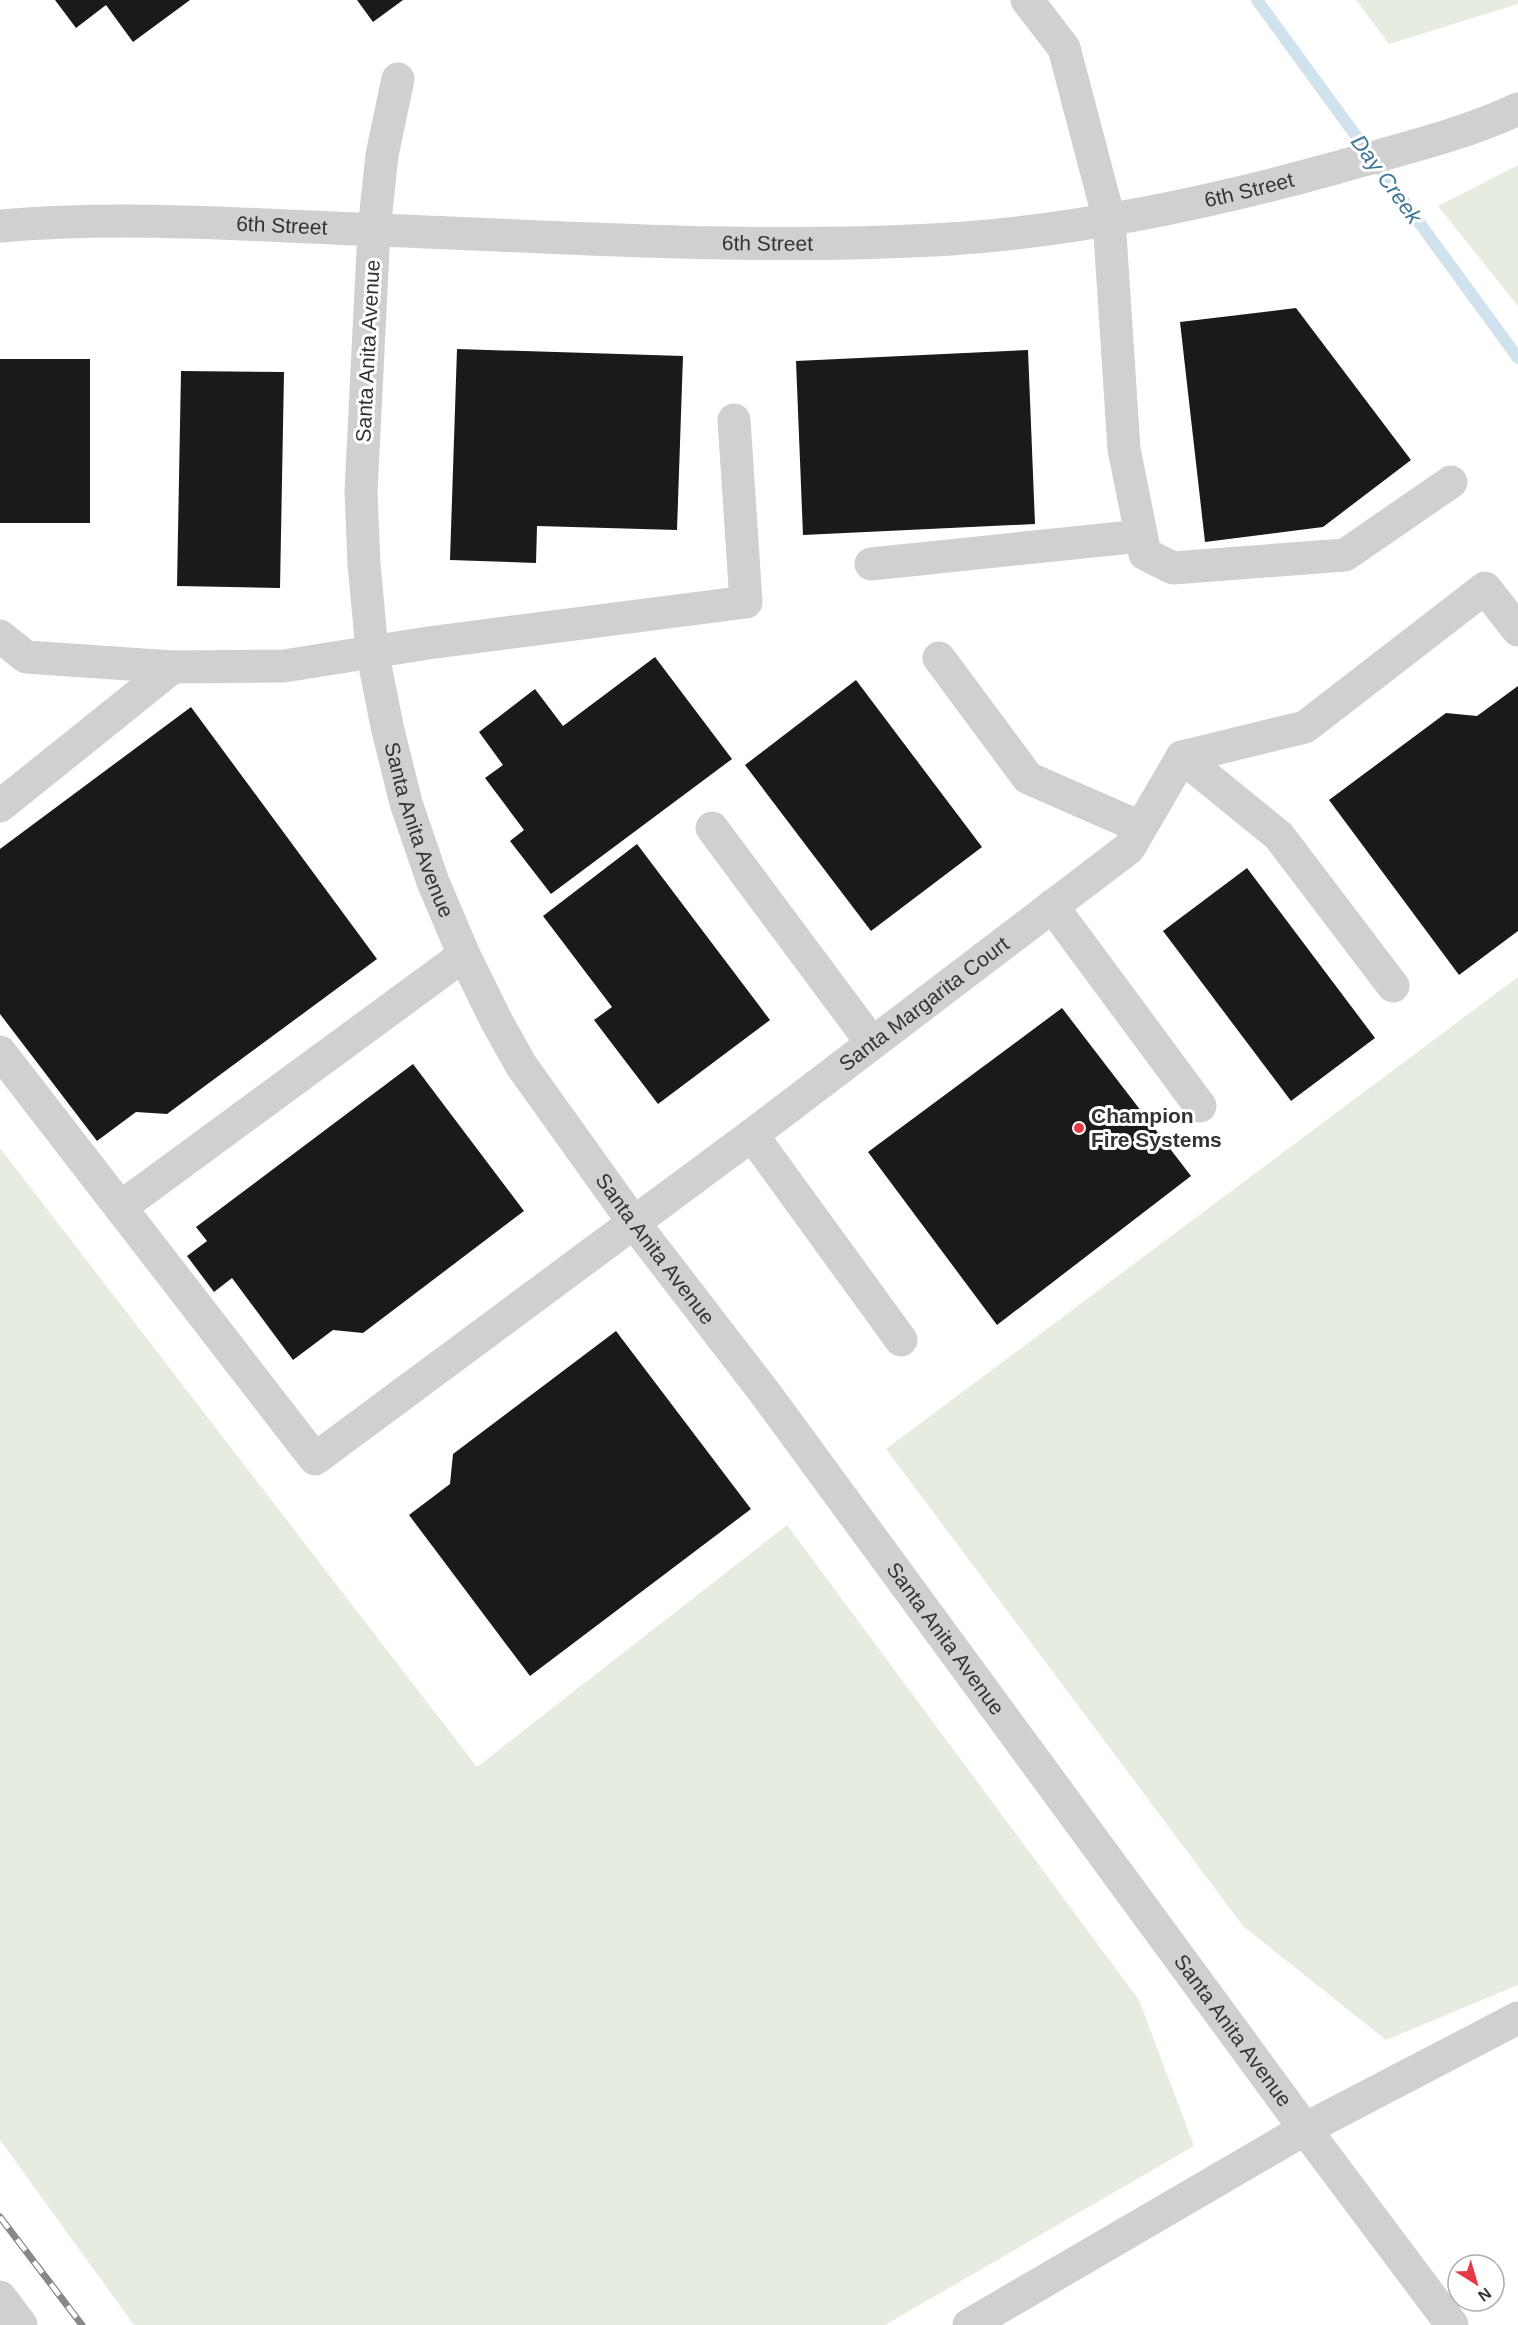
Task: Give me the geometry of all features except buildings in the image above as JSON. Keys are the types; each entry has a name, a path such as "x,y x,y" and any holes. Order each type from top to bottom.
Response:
{"street":[{"path":"1027,0 1064,48 1109,219 1124,448 1145,554 1173,568 1345,555 1451,482"},
{"name":"Santa Anita Avenue","path":"398,80 382,155 374,230 361,492 363,564 372,650 387,726 406,803 433,882 464,956 521,1065 634,1223 765,1393 1305,2129 1452,2325"},
{"name":"6th Street","path":"0,226 65,221 229,223 764,243 936,240 1109,219 1268,187 1480,127 1518,109"},
{"path":"3,644 26,657 173,667 284,666 372,650 746,602 734,420"},
{"path":"871,564 1142,536"},
{"path":"1182,757 1305,727 1485,588 1518,630"},
{"path":"939,658 1028,778 1140,827"},
{"path":"0,806 173,667"},
{"path":"1182,757 1279,836 1393,986"},
{"name":"Santa Margarita Court","path":"120,1207 315,1459 752,1135 1129,848 1182,757"},
{"path":"712,828 872,1043"},
{"path":"1052,906 1200,1106"},
{"path":"0,1052 120,1207 464,956"},
{"path":"752,1135 901,1340"},
{"path":"969,2325 1305,2129 1518,2018"},
{"path":"0,2297 21,2325"}],"shaded area":[{"path":"1356,0 1518,0 1518,4 1389,44"},
{"path":"1518,165 1518,306 1438,206"},
{"path":"1518,977 1518,1985 1386,2040 1243,1926 886,1449"},
{"path":"0,1148 477,1767 787,1525 1139,2000 1194,2146 885,2325 134,2325 0,2140"}],"waterway":[{"name":"Day Creek","path":"1257,0 1518,358"}],"railway":[{"path":"0,2217 82,2325"}],"place":[{"name":"Champion Fire Systems","path":"1079,1128"}]}
